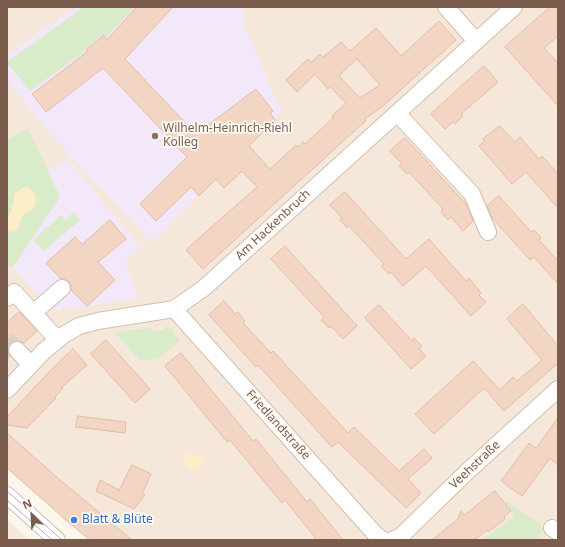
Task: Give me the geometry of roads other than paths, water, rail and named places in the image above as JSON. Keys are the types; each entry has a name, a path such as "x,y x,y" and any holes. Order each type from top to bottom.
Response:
{"street":[{"path":"446,7 476,41"},
{"name":"Am Hackenbruch","path":"7,390 58,340 79,326 98,321 174,309 204,288 514,7"},
{"path":"397,113 472,194 488,232"},
{"path":"39,308 62,288"},
{"path":"7,298 14,292 58,340"},
{"name":"Friedlandstraße","path":"174,309 372,530 383,540"},
{"path":"17,350 31,365"},
{"name":"Veehstraße","path":"392,540 400,536 469,470 558,389"},
{"path":"7,495 57,540"}],"tunnel":[{"path":"7,339 17,350"}],"tram line":[{"path":"7,491 62,540"},
{"path":"7,500 52,540"}],"place":[{"name":"Wilhelm-Heinrich-Riehl Kolleg","path":"155,136"},
{"name":"Blatt & Blüte","path":"74,520"}]}
